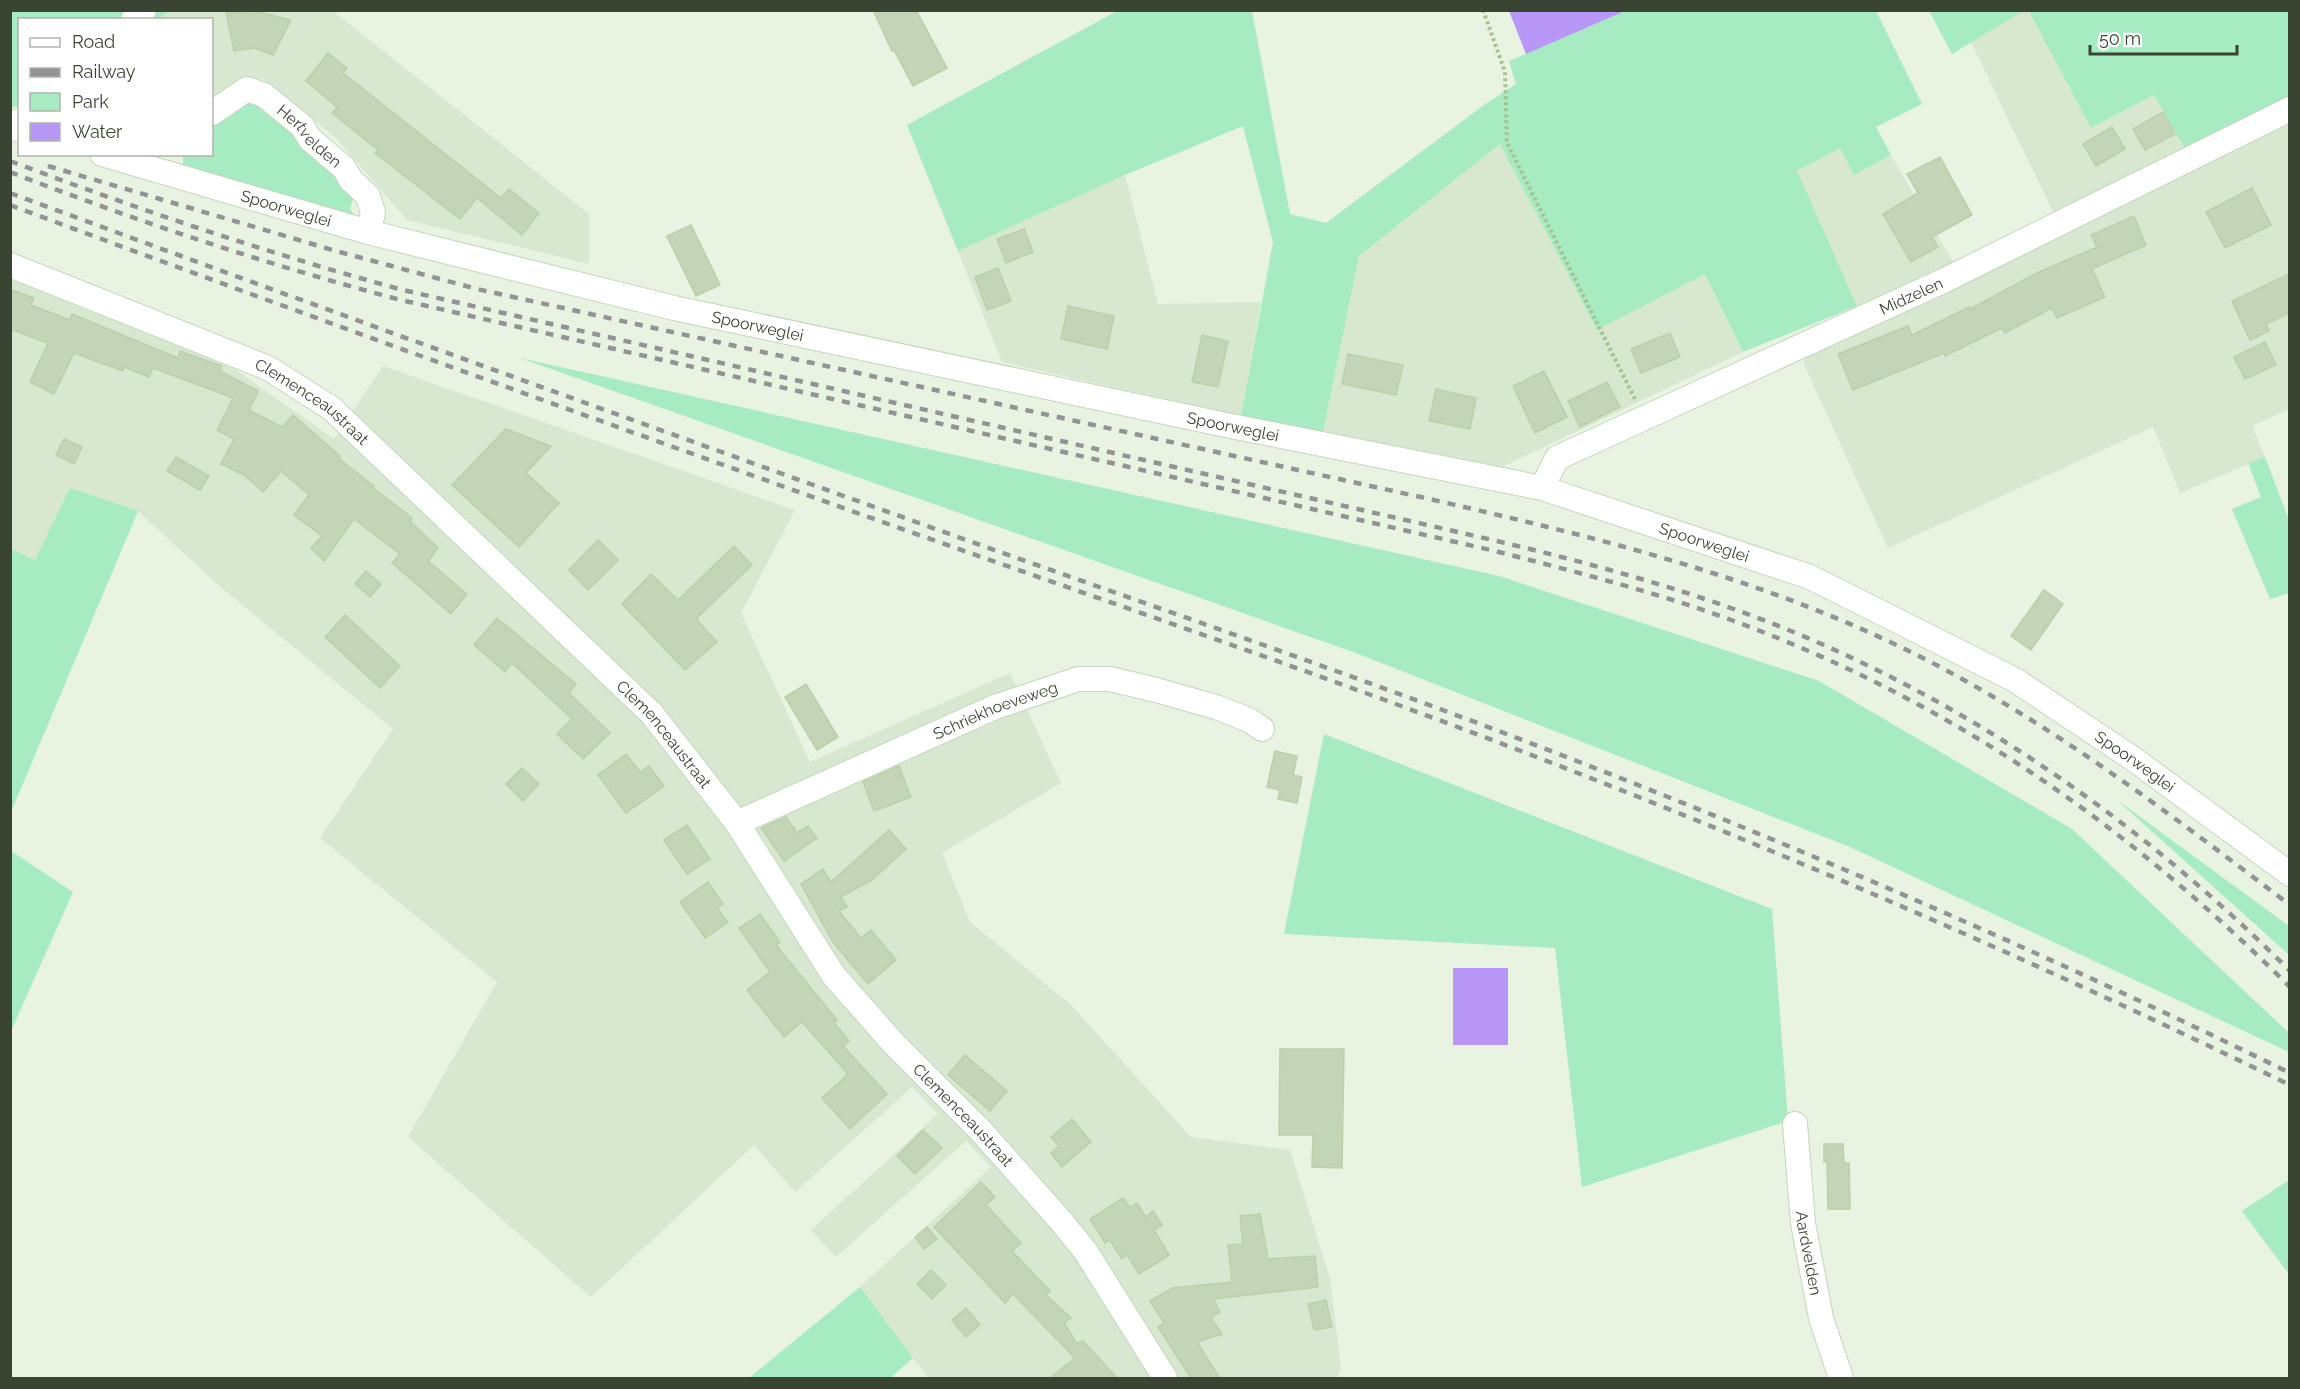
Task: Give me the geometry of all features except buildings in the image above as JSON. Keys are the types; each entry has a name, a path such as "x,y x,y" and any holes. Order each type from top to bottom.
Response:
{"street":[{"name":"Hertvelden","path":"213,112 247,89 264,95 302,126 310,139 344,168 351,180 368,196 373,213 368,232"},
{"name":"Midzelen","path":"1542,488 1557,458 1943,281 2289,109"},
{"name":"Spoorweglei","path":"116,156 164,163 368,232 674,308 1226,425 1542,488 1810,577 2015,680 2132,758 2289,874"},
{"name":"Clemenceaustraat","path":"10,265 268,368 331,408 652,714 737,823 834,976 895,1045 981,1131 1061,1221 1086,1252 1165,1378"},
{"name":"Schriekhoeveweg","path":"737,823 995,707 1078,679 1110,679 1156,690 1216,707 1249,720 1262,729"},
{"name":"Aardvelden","path":"1795,1124 1803,1223 1821,1318 1841,1378"}],"path":[{"path":"1483,10 1504,72 1507,143 1644,418"}],"shaded area":[{"path":"170,10 333,11 589,214 589,264 407,220 337,139 263,79 242,77 213,100 213,18 160,18"},
{"path":"2023,11 2029,11 2091,128 2155,95 2289,111 2289,409 2252,426 2265,457 2180,493 2153,427 1888,548 1803,362 1857,306 1796,171 1840,148 1854,174 1891,155 1956,267 2055,216 1971,42"},
{"path":"1500,144 1597,330 1705,274 1743,352 1502,467 1323,432 1359,256"},
{"path":"1125,175 1158,304 1261,302 1241,416 1002,362 958,251"},
{"path":"11,279 178,342 236,370 334,439 383,366 795,510 741,613 810,762 1010,673 1061,783 942,853 970,922 1071,1005 1191,1137 1290,1150 1330,1279 1341,1368 1338,1378 928,1378 860,1287 991,1167 966,1141 836,1257 811,1230 938,1114 912,1087 795,1192 754,1145 591,1297 408,1137 497,982 320,838 393,729 217,584 138,511 35,560 11,549"}],"green space":[{"path":"1119,10 1252,11 1290,214 1326,223 1484,105 1516,84 1509,61 1625,11 1876,11 1922,104 1876,127 1891,155 1854,175 1840,148 1797,171 1857,306 1743,352 1705,274 1597,330 1500,144 1359,256 1323,432 1241,416 1273,242 1243,126 1125,175 958,251 907,125"},
{"path":"10,11 170,11 160,18 18,18 18,106 11,107"},
{"path":"1929,11 2023,11 1952,54"},
{"path":"2029,11 2289,11 2289,97 2186,150 2154,95 2091,128"},
{"path":"255,100 339,174 354,195 350,209 358,220 183,167 183,156 213,156 213,122 241,102"},
{"path":"520,358 1499,576 1819,681 2072,829 2289,1033 2289,1052 1850,847 1356,653"},
{"path":"2265,457 2289,520 2289,593 2270,599 2232,509 2261,497 2248,463"},
{"path":"70,488 138,511 11,812 11,549 35,560"},
{"path":"1324,734 1772,909 1788,1121 1582,1187 1555,948 1284,934"},
{"path":"2117,800 2289,926 2289,955"},
{"path":"11,851 73,892 11,1031"},
{"path":"2289,1180 2289,1274 2242,1211"},
{"path":"860,1287 913,1358 890,1378 749,1378"}],"water":[{"path":"1509,11 1625,11 1526,54"},
{"path":"1453,968 1508,968 1508,1045 1453,1045"}],"railway":[{"path":"10,161 205,230 304,262 403,290 1497,541 1609,570 1719,604 1791,631 1861,662 1994,735 2057,776 2178,868 2290,971"},
{"path":"48,166 336,251 477,289 1425,498 1613,544 1736,581 1796,602 1915,654 2014,709 2108,771 2290,905"},
{"path":"10,172 204,242 401,300 1495,551 1645,592 1734,621 1814,653 1890,689 1962,729 2032,773 2165,872 2290,987"},
{"path":"10,193 1495,729 1843,869 2023,947 2290,1073"},
{"path":"10,205 558,406 1485,737 1843,881 2023,960 2290,1085"}]}
